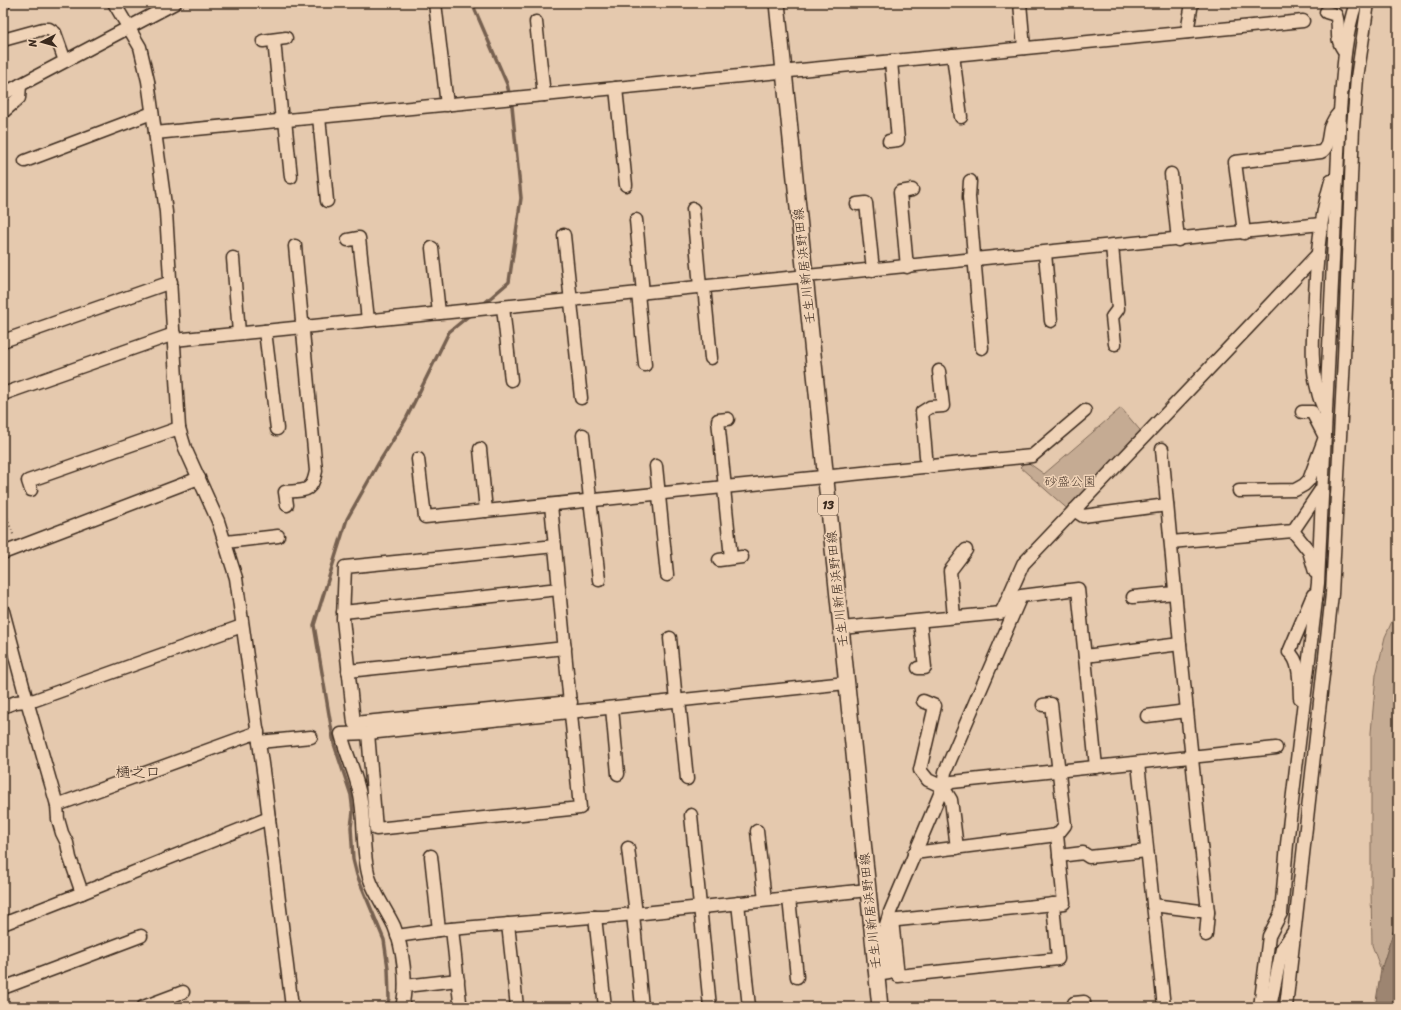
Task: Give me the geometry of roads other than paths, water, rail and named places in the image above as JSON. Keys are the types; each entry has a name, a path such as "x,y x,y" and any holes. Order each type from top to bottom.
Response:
{"main road":[{"name":"壬生川新居浜野田線","path":"777,3 880,1007"}],"street":[{"path":"114,3 140,47 144,59 166,212 179,428 185,448 226,542 236,578 269,818 292,1007"},
{"path":"3,94 175,3"},
{"path":"436,3 447,105"},
{"path":"1020,3 1024,48"},
{"path":"1188,32 1192,3"},
{"path":"1260,1007 1269,936 1281,913 1287,844 1303,722 1318,583 1336,171 1345,52 1349,28 1356,3"},
{"path":"1286,1007 1332,594 1344,358 1353,128 1357,78 1368,3"},
{"path":"1326,12 1336,15 1338,20 1338,40 1340,46 1345,52"},
{"path":"155,133 1303,21"},
{"path":"536,22 544,95"},
{"path":"3,40 43,28 49,28 55,33 65,61"},
{"path":"274,40 291,177"},
{"path":"953,55 961,117"},
{"path":"889,141 898,140 891,61"},
{"path":"3,112 19,98 20,85"},
{"path":"616,88 626,185"},
{"path":"1244,233 1235,162 1321,152 1324,150 1334,120 1340,111"},
{"path":"25,161 152,113"},
{"path":"319,117 327,201"},
{"path":"1326,414 1318,392 1314,370 1313,333 1321,224 1327,196 1336,171"},
{"path":"1171,174 1178,240"},
{"path":"970,181 969,197 982,348"},
{"path":"907,267 900,192 912,190"},
{"path":"857,204 866,203 873,270"},
{"path":"693,209 711,358"},
{"path":"636,220 645,365"},
{"path":"3,394 174,337 303,327 1178,240 1321,224"},
{"path":"564,235 581,398"},
{"path":"348,240 359,238 368,320"},
{"path":"287,505 285,492 307,489 312,485 316,471 295,246"},
{"path":"1112,246 1118,309 1112,317 1115,344"},
{"path":"432,248 439,313"},
{"path":"1045,253 1051,321"},
{"path":"1053,904 1058,959 898,976 890,912 943,787 945,772 1008,611 1023,564 1077,513 1318,254"},
{"path":"233,258 239,333"},
{"path":"3,341 170,282"},
{"path":"503,307 511,380"},
{"path":"265,330 277,429"},
{"path":"927,467 922,412 930,407 943,406 939,371"},
{"path":"418,459 425,517 1032,456 1085,411"},
{"path":"1239,491 1295,490 1309,480 1325,437 1312,412 1302,412"},
{"path":"728,419 718,420 731,558"},
{"path":"31,490 28,481 179,428"},
{"path":"583,435 599,580"},
{"path":"480,449 486,511"},
{"path":"1162,449 1180,644 1208,912 1206,935"},
{"path":"656,466 667,575"},
{"path":"3,553 199,478"},
{"path":"1294,531 1322,488"},
{"path":"368,734 376,829 580,808 551,505"},
{"path":"1077,513 1167,505"},
{"path":"1171,542 1294,531"},
{"path":"1294,531 1309,551 1318,583 1289,652 1296,662 1303,722"},
{"path":"226,542 278,536"},
{"path":"555,546 345,567 343,612 354,723 392,725 571,707 612,708 846,683"},
{"path":"954,617 950,570 966,550"},
{"path":"343,612 559,589"},
{"path":"841,628 1000,613 1008,611 1021,596 1078,589 1096,767"},
{"path":"1133,597 1176,593"},
{"path":"3,610 27,701 58,805 58,819 82,893"},
{"path":"918,668 925,668 920,621"},
{"path":"3,707 16,702 35,700 242,626"},
{"path":"670,638 687,779"},
{"path":"1085,656 1180,644"},
{"path":"348,671 565,648"},
{"path":"923,701 935,706 920,770 928,780 943,787 951,800 957,848"},
{"path":"914,853 1057,835 1065,825 1051,704 1043,705"},
{"path":"612,708 618,774"},
{"path":"1147,716 1187,712"},
{"path":"392,725 368,734 341,734 345,752 358,784 361,801 364,849 370,878 401,944 405,986 402,1007"},
{"path":"58,805 258,737 311,737"},
{"path":"943,787 952,782 1276,748"},
{"path":"1138,763 1164,1007"},
{"path":"691,815 710,1007"},
{"path":"3,924 269,818"},
{"path":"757,831 765,900"},
{"path":"890,920 1064,903 1057,835"},
{"path":"628,848 642,1007"},
{"path":"1059,856 1083,853 1089,858 1147,851"},
{"path":"431,856 439,930"},
{"path":"397,936 439,930 634,914 868,890"},
{"path":"789,898 797,977"},
{"path":"738,903 749,1007"},
{"path":"1153,905 1208,912"},
{"path":"595,917 605,1007"},
{"path":"876,975 889,973 884,931 890,920"},
{"path":"508,924 517,1007"},
{"path":"452,929 460,1002"},
{"path":"1270,1007 1282,949 1294,931"},
{"path":"3,988 141,936"},
{"path":"405,986 458,980"},
{"path":"143,1007 183,992"}],"waterway":[{"path":"472,3 507,84 512,106 521,198 509,282 481,306"},
{"path":"387,1007 389,998 388,968 384,940 357,875 353,859 351,827 353,812 351,795 334,744 314,625 347,519 378,464 406,419 449,332 471,314"}],"district":[{"name":"樋之口","path":"138,772"}],"park label":[{"name":"砂盛公園","path":"1070,481"}]}
